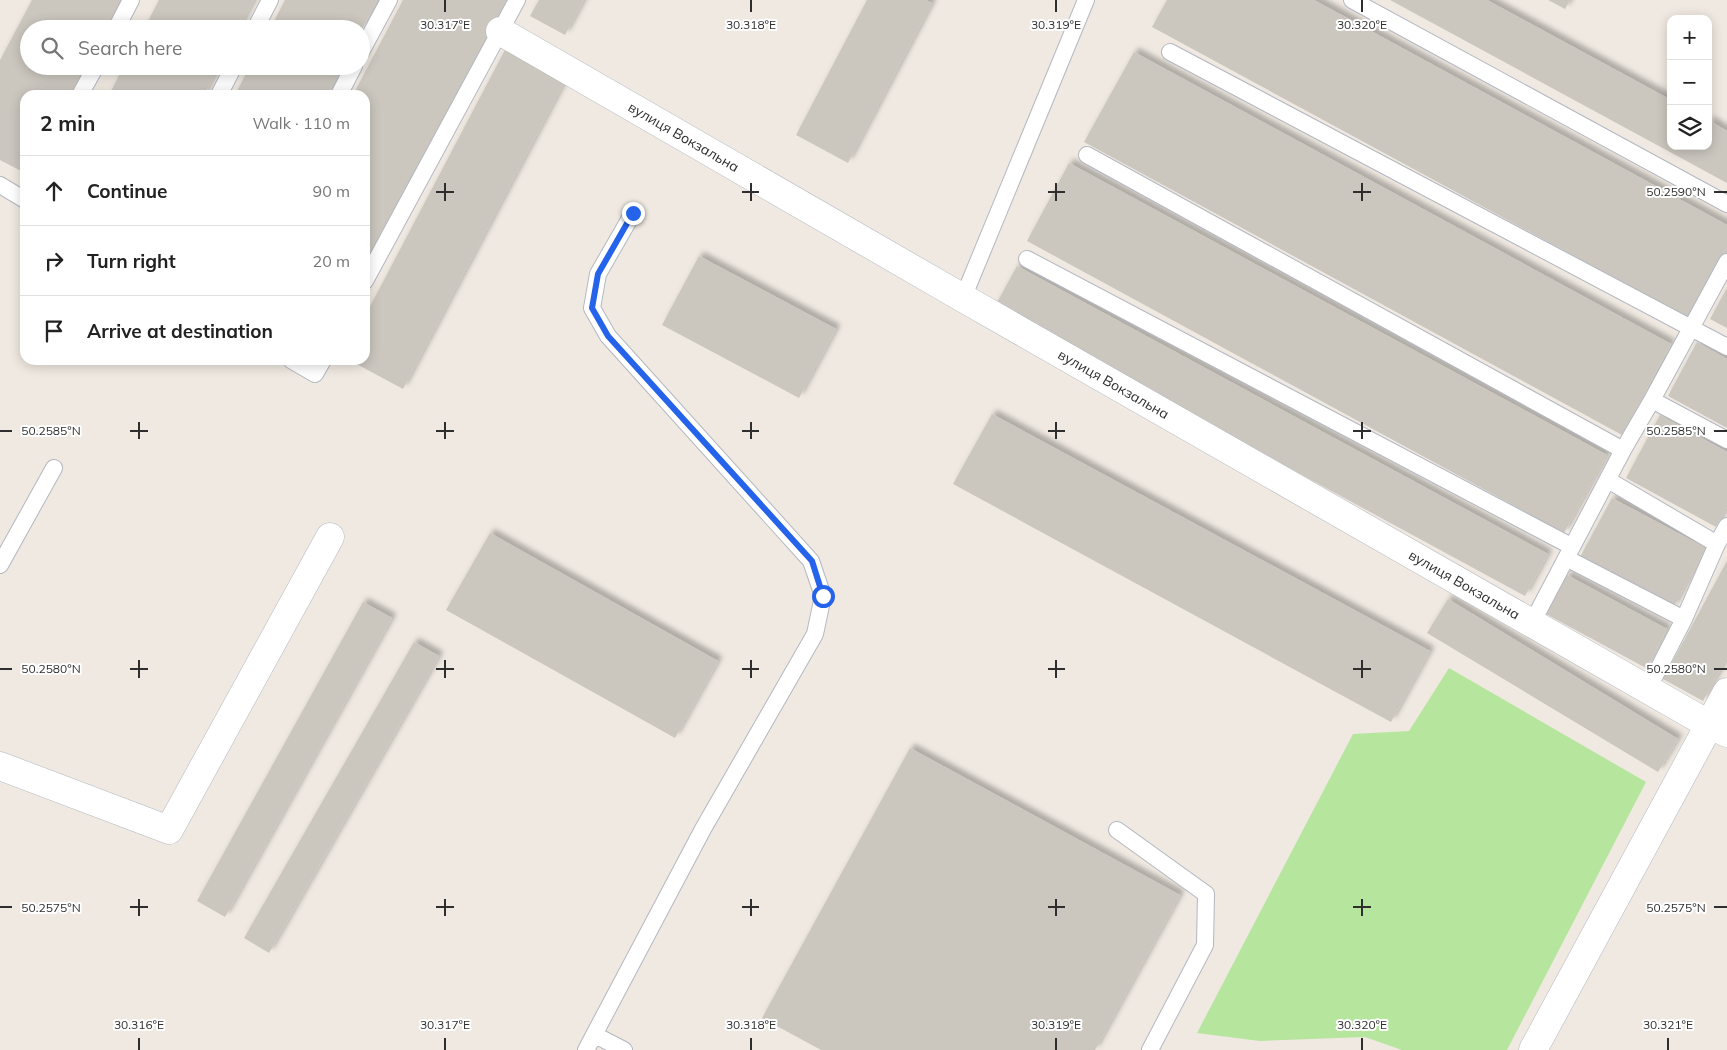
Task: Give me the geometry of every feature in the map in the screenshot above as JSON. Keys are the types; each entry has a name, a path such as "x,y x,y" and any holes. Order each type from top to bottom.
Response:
{"street":[{"name":"вулиця Вокзальна","path":"500,31 1718,729"},
{"path":"0,766 169,830 330,537"},
{"path":"1533,1050 1718,729 1727,692"}],"lane":[{"path":"121,20 131,0"},
{"path":"260,20 270,0"},
{"path":"370,35 389,0"},
{"path":"370,273 517,0"},
{"path":"963,298 1086,0"},
{"path":"1352,0 1727,204"},
{"path":"1170,52 1727,347"},
{"path":"83,90 91,75"},
{"path":"222,90 229,75"},
{"path":"342,90 349,75"},
{"path":"1087,155 1622,450"},
{"path":"0,185 20,196"},
{"path":"586,1050 703,829 815,634 823,596 812,561 608,336 592,308 598,274 633,213"},
{"path":"1027,259 1569,552 1684,619"},
{"path":"1532,623 1622,450 1652,400 1727,262"},
{"path":"300,365 315,374 320,365"},
{"path":"1652,400 1727,440"},
{"path":"0,565 54,468"},
{"path":"1608,480 1717,544"},
{"path":"1648,690 1684,619 1717,544 1727,526"},
{"path":"1117,830 1206,894 1205,945 1150,1050"},
{"path":"595,1035 624,1050"}],"green space":[{"path":"1449,668 1646,782 1507,1050 1402,1050 1365,1037 1260,1041 1197,1033 1353,734 1409,731"}],"building":[{"path":"32,0 125,0 115,20 21,20"},
{"path":"159,0 254,0 244,20 149,20"},
{"path":"285,0 377,0 367,20 275,20"},
{"path":"403,0 507,0 370,260 370,90 356,90 364,75 370,75 370,63"},
{"path":"539,0 584,0 565,35 530,16"},
{"path":"867,0 926,0 932,3 848,163 796,135"},
{"path":"1167,0 1314,0 1727,225 1727,247 1688,318 1152,27"},
{"path":"1390,0 1487,0 1667,98 1667,150 1712,150 1712,122 1727,131 1727,183"},
{"path":"1548,0 1570,0 1565,9"},
{"path":"20,22 20,75 85,75 78,90 20,90 20,170 0,160 0,60"},
{"path":"506,48 566,79 403,389 358,365 370,365 370,306"},
{"path":"1134,52 1671,344 1622,435 1084,142"},
{"path":"119,75 214,75 207,90 112,90"},
{"path":"245,75 337,75 330,90 238,90"},
{"path":"1069,163 1607,455 1564,533 1027,241"},
{"path":"699,256 836,329 799,398 662,325"},
{"path":"1017,266 1548,554 1525,596 994,308"},
{"path":"1727,288 1727,328 1710,319"},
{"path":"1697,342 1727,359 1727,428 1668,396"},
{"path":"992,414 1430,651 1391,722 953,484"},
{"path":"1660,415 1727,452 1727,507 1716,527 1626,478"},
{"path":"1612,498 1706,548 1673,608 1580,557"},
{"path":"490,533 718,661 675,738 446,610"},
{"path":"1727,561 1727,658 1703,701 1663,679"},
{"path":"1567,575 1667,629 1646,668 1546,614"},
{"path":"1448,599 1678,739 1658,772 1427,633"},
{"path":"363,602 392,618 225,917 197,901"},
{"path":"414,642 439,656 269,953 244,938"},
{"path":"910,748 1180,895 1095,1050 821,1050 762,1018"}],"route":[{"path":"633,213 598,274 592,308 608,336 812,561 823,596"}]}
